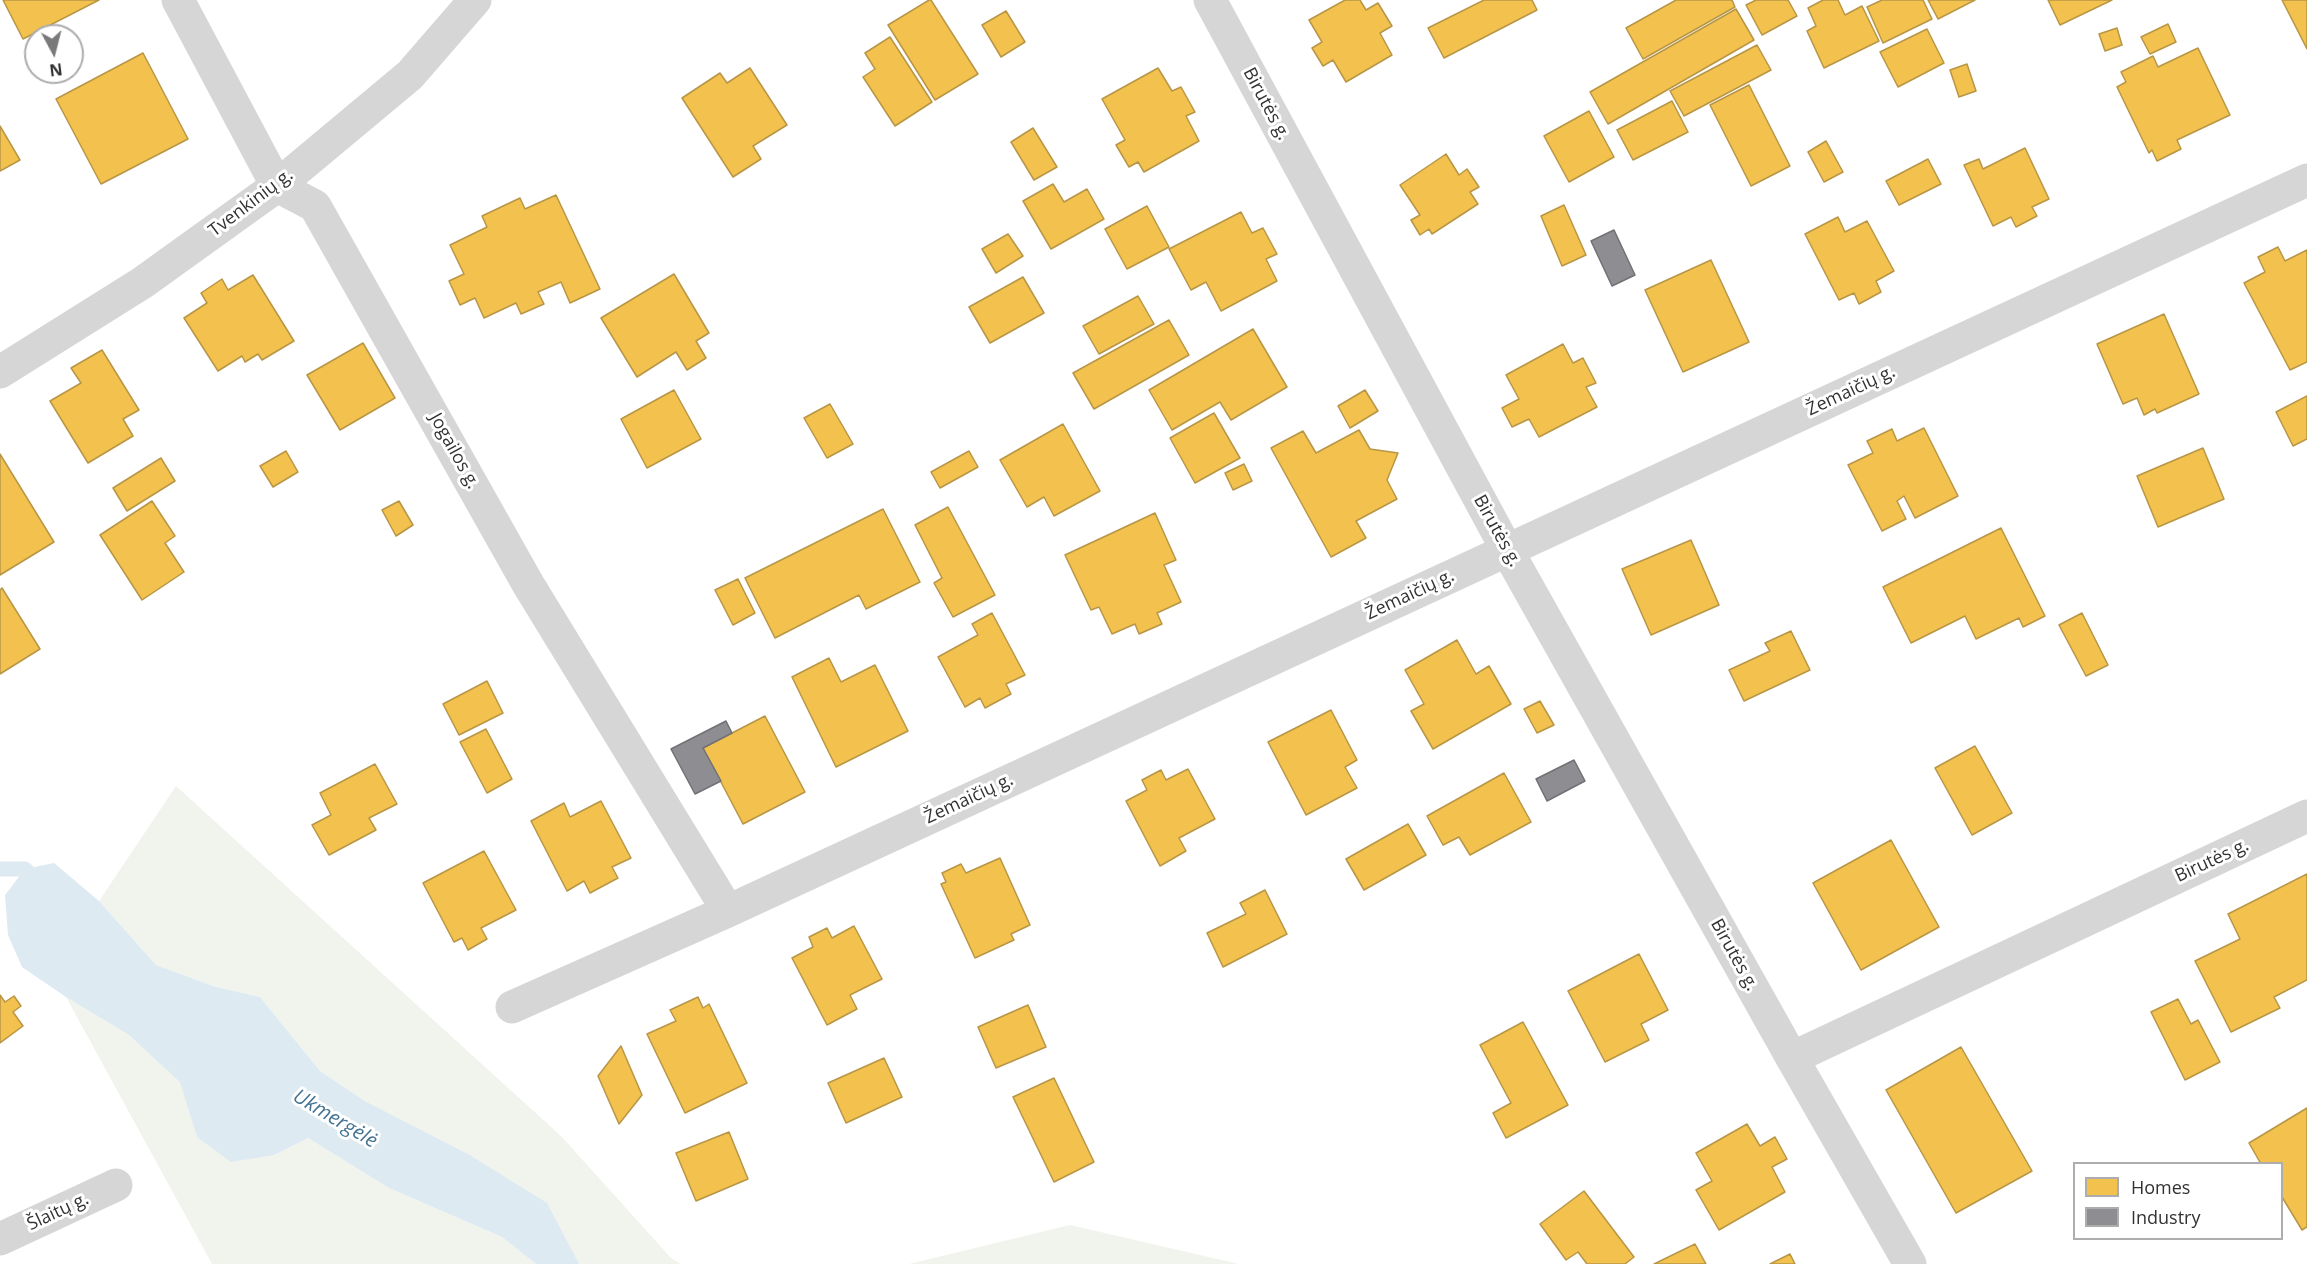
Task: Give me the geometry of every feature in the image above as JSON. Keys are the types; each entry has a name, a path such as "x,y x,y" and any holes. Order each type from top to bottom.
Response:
{"street":[{"path":"178,0 277,186"},
{"name":"Tvenkinių g.","path":"0,372 142,283 277,186 410,75 475,0"},
{"name":"Birutės g.","path":"1210,0 1507,550 1910,1264"},
{"name":"Žemaičių g.","path":"512,1006 728,911 2307,180"},
{"name":"Jogailos g.","path":"277,186 315,206 528,584 728,911"},
{"name":"Birutės g.","path":"1792,1058 2307,816"},
{"name":"Šlaitų g.","path":"0,1239 116,1185"}],"shaded area":[{"path":"176,786 561,1136 671,1258 681,1264 579,1264 468,1154 365,1101 320,1071 260,997 216,987 156,965 99,901"},
{"path":"66,997 129,1035 181,1082 197,1137 274,1155 308,1138 389,1188 502,1237 536,1264 212,1264"},
{"path":"1070,1225 1239,1264 909,1264"}],"water":[{"path":"54,863 99,901 156,965 216,987 260,997 320,1071 365,1101 468,1154 547,1203 579,1264 536,1264 502,1237 389,1188 308,1138 274,1155 231,1162 197,1137 180,1082 129,1035 22,967 8,935 5,895 25,869"}],"building: Homes":[{"path":"3,0 99,0 52,24 24,24 23,39"},
{"path":"929,0 978,74 935,100 888,25"},
{"path":"1345,0 1360,0 1366,10 1378,3 1392,26 1380,33 1392,55 1346,82 1333,60 1323,66 1312,48 1322,42 1309,20"},
{"path":"1484,0 1532,0 1537,10 1444,58 1428,28"},
{"path":"1676,0 1732,0 1735,7 1643,59 1626,28"},
{"path":"1756,0 1788,0 1797,16 1762,35 1746,5"},
{"path":"1823,0 1838,0 1845,15 1862,6 1879,41 1824,68 1807,31 1816,26 1808,8"},
{"path":"1882,0 1923,0 1932,19 1883,43 1867,7"},
{"path":"1928,0 1975,0 1938,19"},
{"path":"2048,0 2112,0 2060,25"},
{"path":"2282,0 2307,0 2307,49"},
{"path":"1736,9 1754,40 1608,124 1590,92"},
{"path":"1006,11 1025,42 1001,57 982,25"},
{"path":"2168,24 2176,42 2150,54 2141,37"},
{"path":"2117,28 2122,45 2105,51 2099,34"},
{"path":"1927,29 1944,63 1898,87 1880,52"},
{"path":"890,37 932,102 895,126 863,77 875,69 865,53"},
{"path":"1757,45 1771,70 1684,116 1670,91"},
{"path":"2198,48 2230,115 2177,140 2181,149 2157,161 2152,150 2149,153 2117,87 2126,82 2121,72 2153,56 2158,67"},
{"path":"143,53 188,139 101,184 56,99"},
{"path":"1967,64 1976,91 1959,97 1950,70"},
{"path":"750,68 787,125 753,146 761,159 733,177 682,98 720,73 727,83"},
{"path":"1158,68 1172,91 1181,87 1195,112 1186,116 1199,141 1144,172 1138,162 1129,167 1116,145 1125,140 1102,99"},
{"path":"1749,85 1790,166 1751,186 1710,105"},
{"path":"1672,101 1688,132 1633,160 1617,130"},
{"path":"1589,111 1614,157 1569,182 1544,136"},
{"path":"0,126 20,160 0,171"},
{"path":"1033,128 1057,167 1034,180 1011,142"},
{"path":"1826,141 1843,172 1824,182 1808,152"},
{"path":"2025,148 2049,199 2032,207 2037,216 2016,227 2011,217 1993,226 1964,165 1979,159 1983,169"},
{"path":"1446,154 1459,175 1467,169 1479,187 1470,192 1478,204 1432,234 1429,229 1420,235 1411,220 1420,215 1400,185"},
{"path":"1928,159 1941,184 1899,205 1886,181"},
{"path":"1053,184 1064,202 1087,189 1104,219 1051,249 1023,201"},
{"path":"556,195 600,289 570,303 561,282 538,292 544,304 521,314 516,303 484,318 475,298 460,305 449,281 464,274 450,245 487,227 482,216 520,198 525,209"},
{"path":"1564,205 1586,255 1562,266 1541,216"},
{"path":"1147,206 1169,247 1127,269 1105,229"},
{"path":"1241,212 1252,233 1263,228 1277,254 1266,259 1277,281 1221,311 1206,282 1191,290 1169,249"},
{"path":"1838,217 1845,232 1867,221 1894,271 1876,281 1881,292 1859,304 1854,293 1839,300 1805,234"},
{"path":"1008,234 1023,256 996,273 982,249"},
{"path":"2278,247 2285,261 2307,250 2307,362 2290,370 2244,283 2265,272 2258,257"},
{"path":"1711,260 1749,342 1683,372 1645,290"},
{"path":"674,274 709,333 696,341 706,358 687,370 676,352 637,377 601,318"},
{"path":"253,275 294,341 262,360 258,354 245,362 242,356 218,371 184,318 207,303 201,293 222,279 228,290"},
{"path":"1023,277 1044,313 990,343 969,307"},
{"path":"1138,296 1154,324 1099,354 1083,326"},
{"path":"2164,314 2199,394 2157,413 2155,409 2144,415 2137,398 2123,404 2097,344"},
{"path":"1169,320 1189,355 1094,409 1073,373"},
{"path":"1253,329 1287,387 1231,420 1220,402 1172,430 1149,390"},
{"path":"363,343 395,398 340,430 307,375"},
{"path":"1563,344 1573,363 1583,358 1596,383 1586,387 1597,407 1539,437 1529,419 1512,427 1502,408 1519,399 1506,375"},
{"path":"102,350 139,410 123,419 133,436 88,463 50,401 81,383 71,368"},
{"path":"674,390 701,439 647,468 621,419"},
{"path":"1365,390 1378,411 1350,428 1338,406"},
{"path":"2307,396 2307,439 2293,446 2276,412"},
{"path":"830,404 853,444 827,458 804,418"},
{"path":"1214,413 1240,458 1195,483 1170,438"},
{"path":"1063,424 1100,491 1054,516 1044,497 1027,507 1000,460"},
{"path":"1924,428 1958,496 1915,518 1904,496 1897,501 1906,519 1882,531 1848,465 1873,453 1867,441 1892,429 1897,441"},
{"path":"1359,430 1370,449 1398,453 1387,480 1397,499 1356,521 1366,538 1331,557 1271,448 1303,431 1316,453"},
{"path":"2203,448 2224,499 2158,527 2137,476"},
{"path":"286,451 298,472 273,487 260,466"},
{"path":"969,451 978,467 940,488 931,472"},
{"path":"0,454 54,542 0,575"},
{"path":"161,458 175,481 127,511 113,488"},
{"path":"1244,464 1252,481 1233,490 1225,473"},
{"path":"152,501 175,536 165,543 184,572 142,600 100,535"},
{"path":"399,501 413,525 396,536 382,510"},
{"path":"948,507 995,595 953,617 934,583 942,578 915,525"},
{"path":"883,509 920,582 866,609 859,595 775,638 745,578"},
{"path":"1155,513 1176,560 1164,565 1181,602 1157,613 1162,624 1139,634 1135,624 1112,634 1099,607 1091,610 1065,555"},
{"path":"2001,528 2045,616 2023,627 2019,618 1976,639 1965,616 1911,643 1883,587"},
{"path":"1691,540 1719,605 1651,635 1622,569"},
{"path":"738,579 755,613 733,625 715,590"},
{"path":"2,588 40,649 0,674 0,590"},
{"path":"992,613 1025,675 1006,684 1011,694 985,708 980,698 965,707 938,657 978,635 972,624"},
{"path":"2082,613 2108,665 2086,676 2059,625"},
{"path":"1791,631 1810,670 1744,701 1729,670 1770,651 1765,643"},
{"path":"1457,640 1476,674 1489,666 1511,704 1433,749 1411,711 1424,704 1405,670"},
{"path":"829,658 841,682 875,665 908,731 836,767 792,677"},
{"path":"487,681 503,713 459,735 443,704"},
{"path":"1540,701 1554,725 1537,733 1524,709"},
{"path":"1331,710 1357,760 1345,767 1357,788 1306,815 1268,742"},
{"path":"765,716 805,792 743,824 703,748"},
{"path":"486,729 512,779 487,793 460,742"},
{"path":"1975,746 2012,813 1972,835 1935,768"},
{"path":"375,764 397,804 369,818 376,830 329,855 312,825 331,815 320,793"},
{"path":"1188,769 1215,819 1179,838 1186,851 1160,866 1126,801 1147,790 1142,780 1161,770 1166,780"},
{"path":"1504,773 1531,822 1470,855 1459,837 1443,845 1427,816"},
{"path":"601,801 631,858 612,867 618,878 590,893 584,881 567,891 531,821 564,803 570,817"},
{"path":"1408,824 1426,855 1364,890 1346,859"},
{"path":"1891,840 1939,927 1861,970 1813,883"},
{"path":"484,851 516,910 481,928 487,939 468,950 462,938 454,942 423,883"},
{"path":"1000,858 1030,925 1011,934 1014,940 975,958 941,884 946,882 942,873 961,864 966,873"},
{"path":"2307,874 2307,980 2274,997 2280,1008 2231,1032 2195,961 2240,939 2228,914"},
{"path":"1265,890 1287,934 1223,967 1207,933 1246,914 1240,903"},
{"path":"854,926 882,979 850,995 857,1009 827,1025 792,958 813,947 809,937 827,928 832,938"},
{"path":"1639,954 1668,1010 1641,1024 1649,1040 1605,1062 1568,991"},
{"path":"0,995 5,1002 14,996 21,1006 13,1012 23,1026 0,1043"},
{"path":"698,997 703,1008 709,1004 747,1083 685,1113 647,1034 676,1021 670,1010"},
{"path":"2178,999 2191,1024 2198,1020 2220,1062 2185,1080 2151,1012"},
{"path":"1028,1005 1046,1047 996,1068 978,1027"},
{"path":"1523,1022 1568,1105 1506,1138 1493,1113 1511,1103 1480,1045"},
{"path":"621,1046 642,1095 619,1124 598,1076"},
{"path":"1961,1047 2032,1171 1956,1213 1886,1090"},
{"path":"884,1058 902,1097 846,1123 828,1083"},
{"path":"1054,1078 1094,1162 1054,1182 1013,1097"},
{"path":"2307,1108 2307,1227 2302,1230 2283,1199 2283,1162 2260,1162 2249,1143"},
{"path":"1747,1124 1760,1146 1775,1137 1787,1159 1772,1167 1785,1192 1719,1230 1696,1190 1712,1181 1696,1153"},
{"path":"729,1132 748,1179 696,1201 676,1153"},
{"path":"1584,1191 1634,1257 1625,1264 1587,1264 1578,1252 1566,1260 1540,1224"},
{"path":"1695,1244 1706,1264 1654,1264"},
{"path":"1790,1254 1795,1264 1770,1264"}],"building: Industry":[{"path":"1614,230 1635,275 1612,286 1591,241"},
{"path":"726,721 732,733 703,748 721,781 695,794 671,749"},
{"path":"1574,760 1585,781 1547,801 1536,779"}],"waterway":[{"name":"Ukmergėlė","path":"0,869 25,869 38,881"}]}
